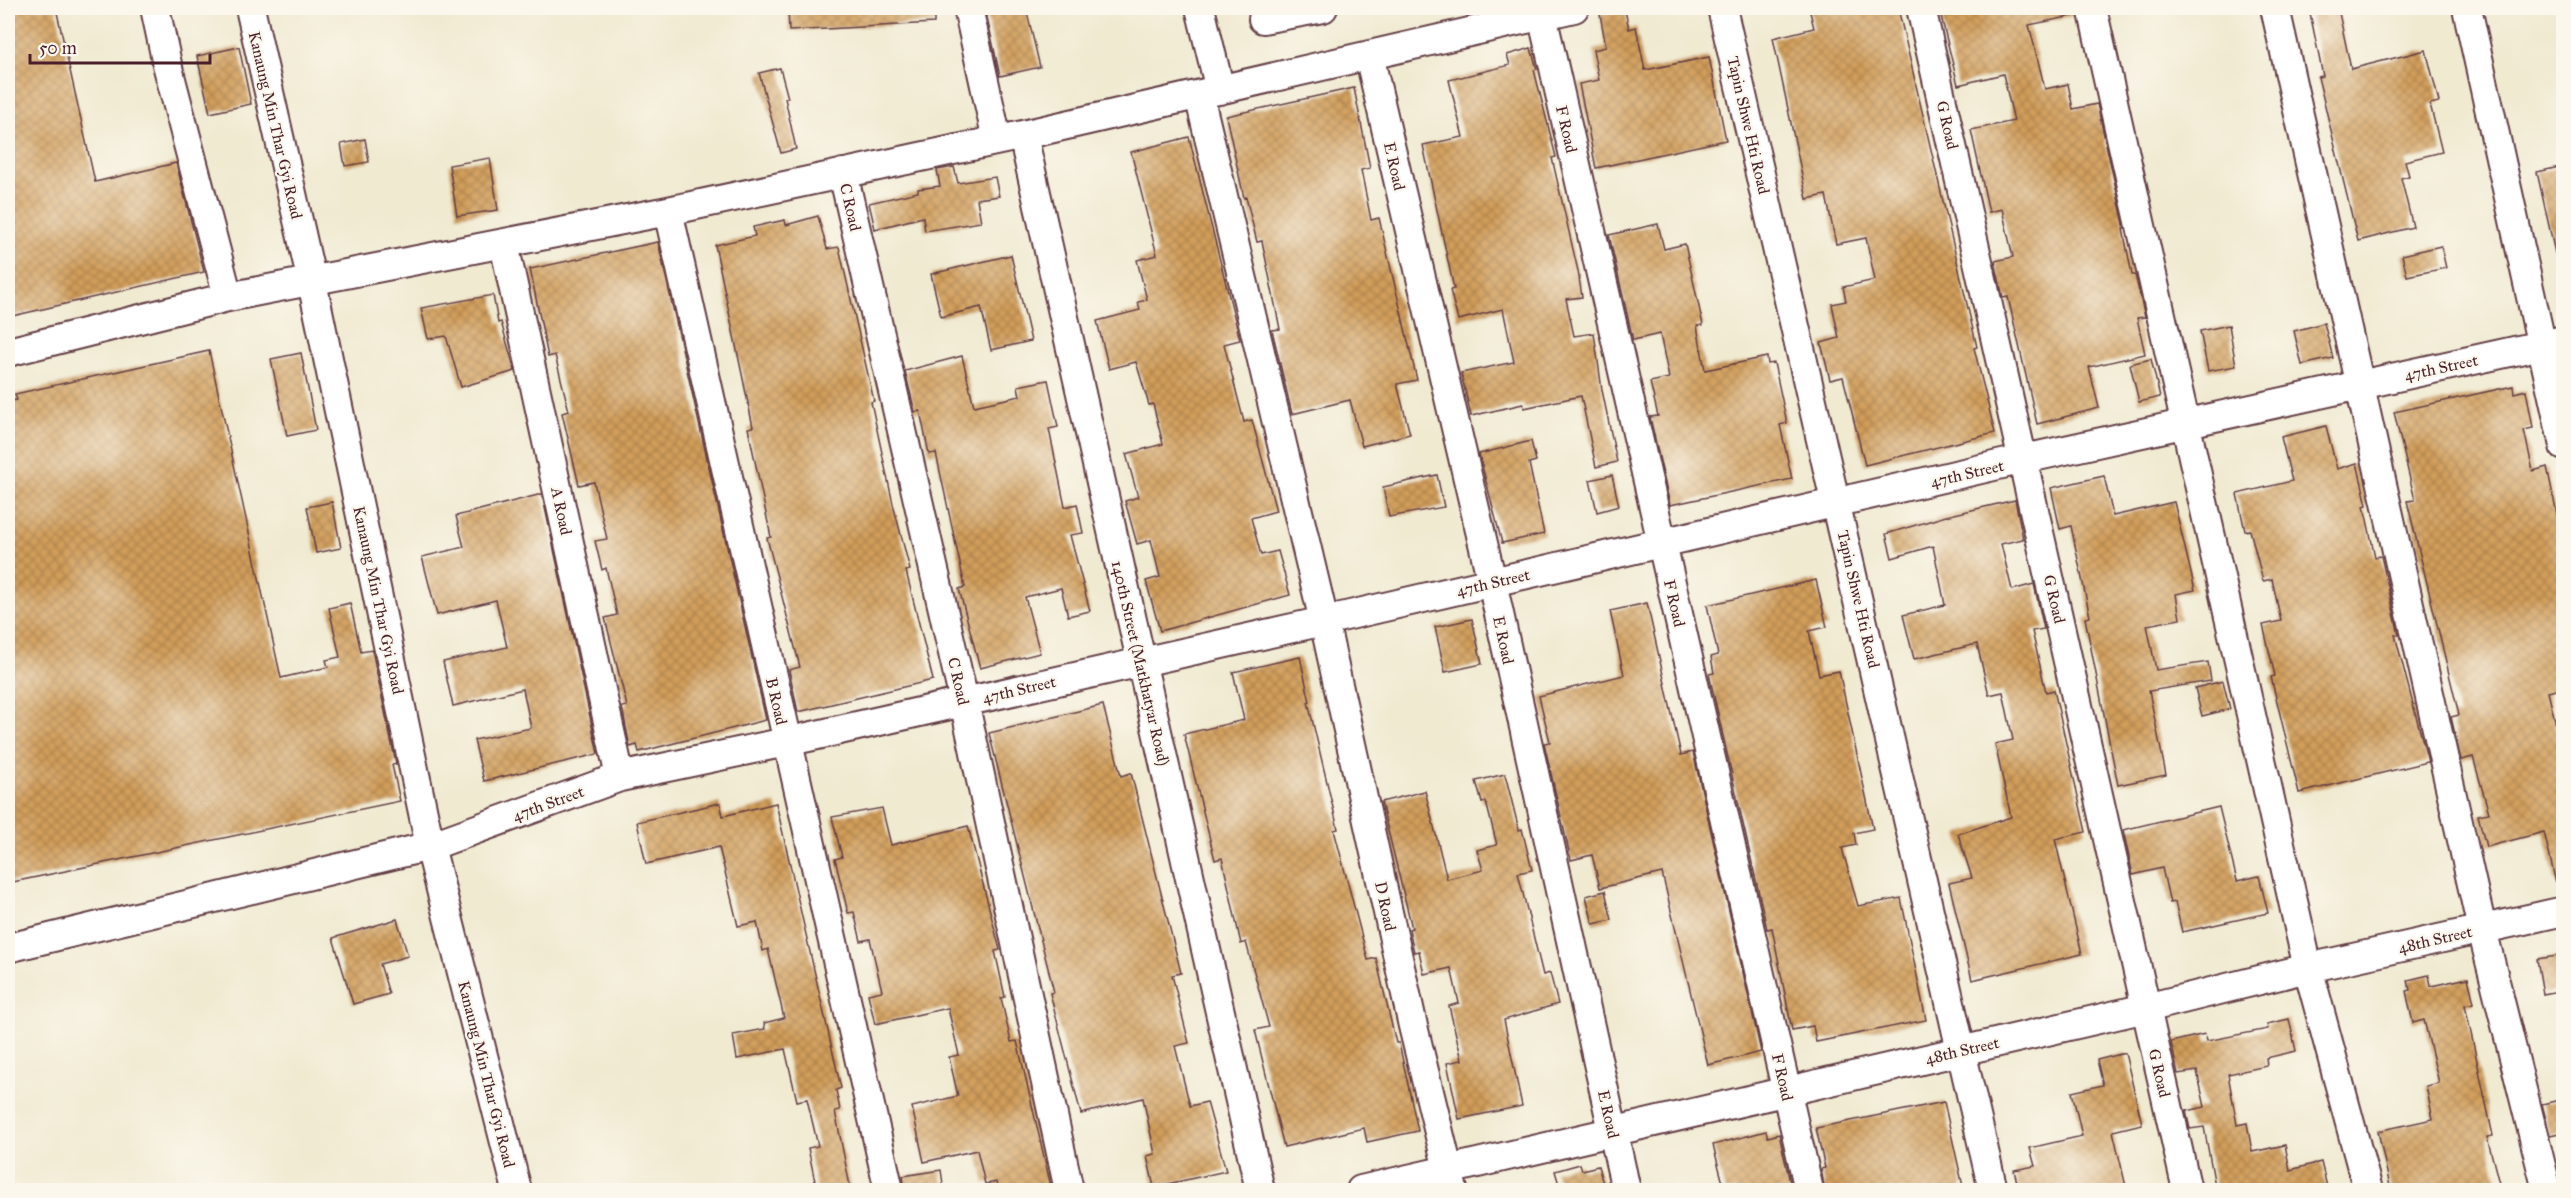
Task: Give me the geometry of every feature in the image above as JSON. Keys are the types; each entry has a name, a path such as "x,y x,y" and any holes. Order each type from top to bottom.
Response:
{"street":[{"path":"155,8 167,64 228,297"},
{"name":"Kanaung Min Thar Gyi Road","path":"250,8 312,282 430,846 517,1191"},
{"name":"140th Street (Matkhatyar Road)","path":"968,8 1010,138 1140,662 1260,1191"},
{"name":"D Road","path":"1200,8 1210,92 1413,1026 1451,1181"},
{"path":"1263,19 1323,8"},
{"path":"8,352 228,297 668,211 1010,138 1574,8"},
{"name":"Tapin Shwe Hti Road","path":"1722,8 1993,1191"},
{"name":"G Road","path":"1921,8 2187,1191"},
{"path":"2092,8 2308,968 2368,1191"},
{"path":"2275,8 2482,929 2547,1191"},
{"path":"2467,8 2552,343 2564,446"},
{"name":"F Road","path":"1542,15 1809,1191"},
{"name":"E Road","path":"1369,55 1492,582 1626,1191"},
{"name":"C Road","path":"843,173 964,701 1069,1191"},
{"name":"B Road","path":"668,211 889,1191"},
{"name":"A Road","path":"504,244 620,777"},
{"name":"47th Street","path":"8,948 430,846 620,777 1324,621 2024,459 2552,343"},
{"name":"48th Street","path":"1361,1191 1451,1181 1613,1132 2308,968 2564,911"}],"building":[{"path":"8,8 56,8 95,182 176,163 204,272 8,317"},
{"path":"788,8 934,8 934,23 789,31"},
{"path":"985,8 1026,8 1040,67 1000,76"},
{"path":"1809,8 1898,8 1995,433 1865,465 1843,377 1830,380 1821,343 1839,338 1832,304 1846,301 1843,287 1875,280 1866,238 1836,244 1826,195 1807,199 1773,38 1814,28"},
{"path":"1939,8 2072,8 2073,16 2029,25 2045,89 2068,84 2073,109 2097,104 2125,229 2123,229 2132,275 2135,275 2145,317 2137,318 2145,354 2089,367 2099,408 2037,424 2008,297 2003,298 1995,261 2013,257 2002,209 1989,212 1971,130 2014,121 2003,74 1958,85"},
{"path":"2309,8 2338,8 2351,69 2426,50 2439,102 2430,104 2442,152 2405,161 2409,176 2401,178 2413,227 2358,241 2318,77 2323,76"},
{"path":"1625,10 1629,29 1636,27 1645,70 1709,57 1726,140 1596,168 1579,84 1599,80 1593,50 1606,47 1600,14"},
{"path":"239,47 251,104 210,113 197,56"},
{"path":"1531,48 1537,69 1534,70 1556,157 1552,158 1582,297 1566,299 1574,336 1594,333 1602,390 1617,462 1596,467 1581,396 1524,408 1523,404 1471,416 1461,373 1514,362 1503,309 1458,320 1450,290 1454,289 1423,145 1463,137 1449,80 1510,65 1507,55"},
{"path":"780,68 788,98 785,98 796,149 781,153 759,73"},
{"path":"1354,88 1370,168 1361,170 1371,220 1379,218 1417,380 1397,384 1410,434 1362,446 1350,400 1292,414 1272,330 1280,329 1262,241 1257,242 1246,197 1244,198 1226,116"},
{"path":"1189,137 1240,340 1224,344 1244,422 1252,420 1276,511 1251,518 1261,555 1278,551 1290,595 1160,631 1146,581 1160,577 1151,540 1137,544 1125,501 1138,497 1126,454 1163,444 1153,404 1149,405 1136,362 1109,369 1097,321 1140,310 1138,302 1147,300 1137,260 1157,255 1131,152"},
{"path":"365,139 369,162 345,166 341,144"},
{"path":"490,158 498,210 457,216 449,165"},
{"path":"2564,166 2564,252 2555,253 2537,172"},
{"path":"954,167 958,183 995,177 999,196 977,199 981,222 925,231 923,217 875,229 869,203 918,192 918,189 940,186 937,170"},
{"path":"818,216 827,249 839,247 874,401 871,402 893,504 910,570 906,571 933,680 798,712 789,670 800,667 767,538 771,537 748,428 753,427 715,245 755,236 753,227 785,220 786,225"},
{"path":"1658,224 1664,249 1685,244 1703,325 1697,326 1705,370 1767,357 1768,364 1774,363 1787,423 1780,425 1792,479 1670,505 1650,417 1658,416 1650,382 1669,378 1660,334 1633,340 1609,235"},
{"path":"658,242 766,720 639,752 637,745 630,747 622,707 627,706 605,618 617,615 606,568 602,570 595,541 607,539 594,482 579,485 562,413 569,411 555,355 548,357 530,269"},
{"path":"2441,246 2446,268 2407,276 2402,255"},
{"path":"1011,255 1031,341 991,350 981,307 941,317 931,274"},
{"path":"493,295 498,323 501,322 515,371 461,387 446,336 428,339 421,308"},
{"path":"2324,323 2333,358 2302,365 2294,331"},
{"path":"2229,325 2236,366 2208,371 2200,331"},
{"path":"209,351 281,678 328,667 326,660 340,657 329,608 350,603 361,652 372,650 396,764 392,765 400,801 8,883 8,401 17,400 15,394"},
{"path":"301,353 316,430 287,436 271,359"},
{"path":"962,356 974,406 1020,396 1018,386 1048,380 1058,427 1049,429 1065,507 1077,504 1083,533 1070,535 1090,611 1068,616 1061,588 1025,597 1040,653 980,668 959,589 965,587 936,453 929,454 920,411 915,412 905,371"},
{"path":"2151,359 2160,397 2139,402 2130,364"},
{"path":"2513,386 2514,393 2526,390 2533,428 2524,430 2533,471 2547,467 2564,547 2564,688 2548,692 2559,737 2564,736 2564,882 2556,883 2544,832 2486,847 2478,815 2489,813 2473,757 2461,760 2451,717 2459,715 2407,501 2415,500 2394,412"},
{"path":"2326,426 2337,469 2357,463 2367,505 2364,506 2375,557 2381,556 2399,635 2395,635 2428,762 2299,793 2271,677 2275,676 2263,625 2281,621 2272,579 2263,581 2250,530 2245,531 2237,494 2292,481 2281,437"},
{"path":"1531,441 1536,461 1529,463 1544,534 1502,543 1479,454"},
{"path":"1437,475 1444,507 1389,517 1383,487"},
{"path":"1612,475 1619,506 1597,512 1590,480"},
{"path":"2104,476 2113,516 2174,502 2195,590 2176,594 2180,619 2147,625 2156,670 2208,662 2211,681 2149,691 2166,775 2118,785 2085,618 2090,617 2071,526 2060,529 2051,488"},
{"path":"542,494 598,754 484,781 474,740 531,728 523,689 453,706 443,662 507,647 496,600 437,615 422,557 464,547 456,516"},
{"path":"2015,500 2023,539 2001,544 2012,590 2034,584 2044,629 2032,631 2046,692 2054,690 2086,832 2055,839 2082,954 1972,980 1949,883 1972,878 1958,834 2011,817 1995,744 2013,740 2003,692 1989,695 1977,644 1914,659 1903,615 1945,605 1933,546 1892,558 1886,534 1946,516"},
{"path":"332,502 341,548 316,553 307,507"},
{"path":"1816,580 1827,627 1809,631 1819,675 1839,671 1873,829 1854,833 1856,845 1842,848 1858,906 1901,898 1926,1020 1816,1042 1813,1026 1792,1030 1772,928 1767,929 1709,674 1714,673 1711,657 1718,655 1707,605"},
{"path":"1647,603 1681,755 1693,752 1761,1052 1708,1065 1662,873 1600,888 1592,855 1571,860 1544,743 1550,742 1539,696 1624,675 1610,611"},
{"path":"1472,619 1482,664 1445,672 1435,627"},
{"path":"1300,657 1310,702 1308,702 1338,829 1334,830 1368,960 1376,958 1396,1043 1399,1043 1418,1131 1367,1142 1364,1128 1284,1147 1255,1030 1269,1027 1246,942 1241,944 1222,858 1215,860 1184,734 1244,720 1233,672"},
{"path":"2223,681 2230,709 2202,716 2195,688"},
{"path":"1103,705 1121,776 1131,773 1181,973 1172,975 1189,1043 1175,1046 1190,1106 1207,1102 1226,1171 1154,1187 1147,1156 1155,1154 1143,1098 1081,1114 1050,993 1054,992 989,733"},
{"path":"1505,774 1532,870 1518,873 1543,975 1550,973 1558,1004 1504,1020 1522,1106 1459,1119 1447,1063 1462,1060 1449,1006 1459,1003 1451,968 1424,974 1419,951 1414,952 1409,929 1412,928 1381,802 1425,791 1447,879 1483,870 1477,850 1497,845 1486,802 1482,803 1476,781"},
{"path":"720,803 723,816 776,803 841,1088 836,1090 840,1110 835,1111 851,1191 817,1191 808,1148 818,1146 807,1099 797,1101 785,1049 737,1059 733,1035 765,1029 764,1023 784,1018 768,949 763,951 757,922 738,926 719,847 646,864 637,822"},
{"path":"2219,807 2237,881 2259,876 2268,913 2182,932 2175,902 2170,903 2162,868 2133,875 2123,830"},
{"path":"882,808 891,845 968,826 1000,950 995,951 1005,997 1001,998 1011,1042 1017,1041 1052,1191 998,1191 996,1182 985,1184 977,1150 924,1162 912,1107 958,1096 949,1057 959,1055 948,1008 875,1024 868,994 882,991 870,939 861,941 854,912 848,913 835,859 842,857 832,817"},
{"path":"1605,891 1612,920 1593,924 1586,896"},
{"path":"397,919 408,956 380,964 389,994 353,1004 333,938"},
{"path":"2564,955 2564,990 2543,994 2537,959"},
{"path":"2429,975 2431,986 2468,978 2474,1003 2465,1005 2493,1136 2487,1137 2501,1191 2391,1191 2378,1131 2433,1119 2426,1086 2439,1083 2424,1020 2413,1023 2406,991 2410,990 2408,980"},
{"path":"2289,1019 2296,1051 2266,1058 2267,1066 2228,1074 2237,1125 2247,1123 2252,1152 2285,1145 2290,1170 2321,1162 2328,1191 2216,1191 2204,1127 2190,1129 2186,1111 2205,1107 2197,1071 2178,1074 2171,1042 2205,1034 2207,1041 2268,1029 2267,1024"},
{"path":"2125,1053 2142,1124 2113,1131 2127,1191 2019,1191 2014,1170 2035,1166 2030,1148 2082,1136 2072,1092 2103,1085 2097,1060"},
{"path":"2564,1099 2564,1132 2550,1135 2542,1104"},
{"path":"1944,1102 1964,1191 1825,1191 1821,1169 1825,1168 1816,1128"},
{"path":"1766,1131 1768,1137 1779,1134 1792,1191 1725,1191 1713,1145"},
{"path":"1580,1164 1582,1170 1598,1166 1605,1191 1561,1191 1555,1171"},
{"path":"941,1170 944,1191 905,1191 903,1176"}]}
